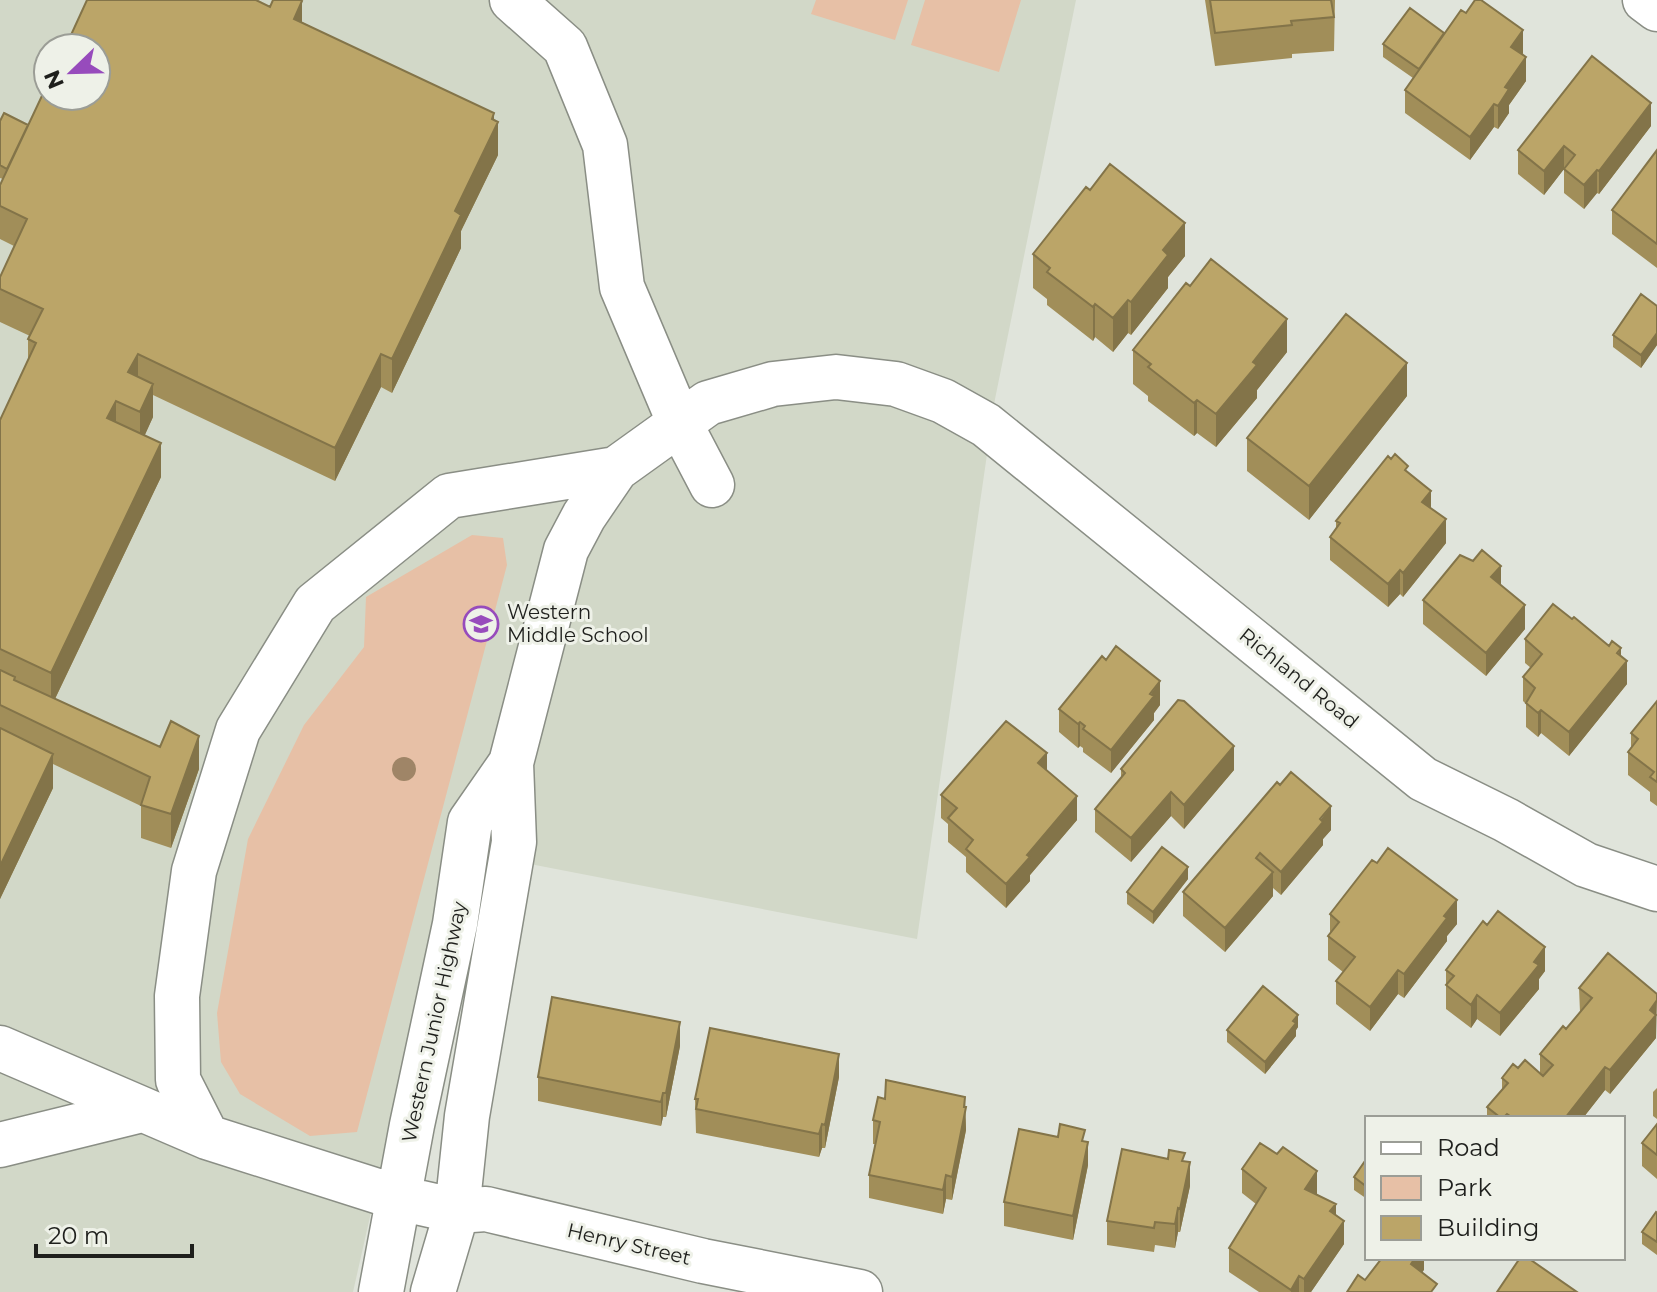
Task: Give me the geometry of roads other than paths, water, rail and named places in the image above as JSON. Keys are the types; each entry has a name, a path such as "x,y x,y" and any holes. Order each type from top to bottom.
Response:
{"street":[{"path":"512,0 565,47 605,145 622,287 680,424 712,485"},
{"path":"1645,0 1657,9"},
{"name":"Western Junior Highway","path":"433,1292 457,1211 467,1116 514,842 511,763 566,550 584,516 616,469 708,403 773,384 836,377 896,384 943,401 972,416"},
{"name":"Richland Road","path":"972,416 1423,779 1506,820 1586,865 1657,889"},
{"path":"207,1137 178,1080 177,996 194,871 238,730 284,654 315,604 449,496 616,469"},
{"name":"Western Junior Highway","path":"381,1292 455,924 470,822 511,763"},
{"name":"Henry Street","path":"0,1048 207,1137 399,1198 457,1211 486,1209 703,1261 860,1292"},
{"path":"0,1145 142,1110"}],"place":[{"name":"Western Middle School","path":"481,624"}]}
